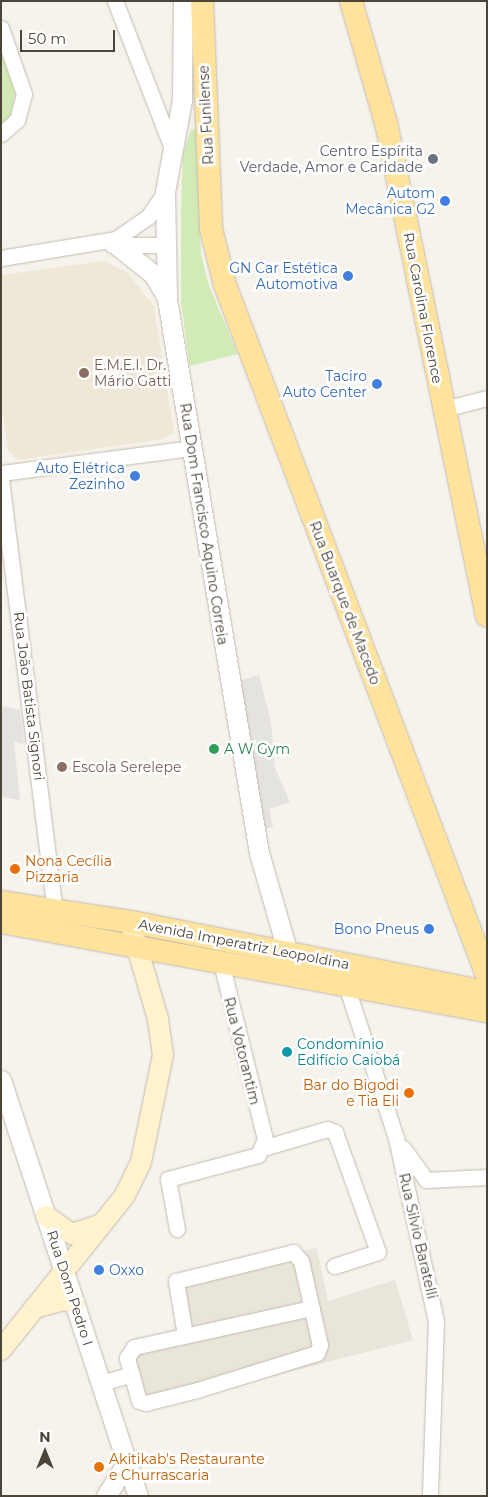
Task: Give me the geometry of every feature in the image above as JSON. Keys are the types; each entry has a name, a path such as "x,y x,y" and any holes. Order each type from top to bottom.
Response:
{"main road":[{"name":"Rua Funilense","path":"202,1 211,229"},
{"name":"Rua Carolina Florence","path":"351,1 386,123 487,616"},
{"name":"Rua Buarque de Macedo","path":"211,229 245,341 487,975"},
{"name":"Avenida Imperatriz Leopoldina","path":"1,902 56,912 132,922 487,992"},
{"name":"Avenida Imperatriz Leopoldina","path":"1,922 487,1011"},
{"path":"1,1350 125,1195 140,1162 160,1080 158,1019 136,946 132,922"},
{"path":"46,1216 72,1234 102,1224"},
{"path":"34,1308 63,1300 75,1303"}],"street":[{"path":"115,1 172,148"},
{"name":"Rua Dom Francisco Aquino Correia","path":"183,1 182,100 165,192 167,299 259,853 287,952 296,976"},
{"path":"362,37 363,1"},
{"path":"1,28 24,94 17,120 1,134"},
{"path":"1,258 96,244 126,235 148,217 165,192"},
{"path":"96,244 118,246 165,245"},
{"path":"118,246 154,274 167,299"},
{"path":"444,410 487,398"},
{"path":"1,473 192,448"},
{"name":"Rua João Batista Signori","path":"1,479 56,912"},
{"name":"Rua Votorantim","path":"221,962 264,1144"},
{"name":"Rua Silvio Baratelli","path":"346,985 396,1138 436,1320 430,1496"},
{"name":"Rua Dom Pedro I","path":"1,1080 138,1496"},
{"path":"176,1229 168,1179 248,1159 264,1144 326,1129 335,1132 378,1252 334,1266"},
{"path":"396,1138 422,1178 487,1177"},
{"path":"185,1334 176,1281 293,1252 301,1261 312,1308 320,1345 311,1357 146,1403 139,1401 127,1358 134,1347 185,1334 312,1308"},
{"path":"101,1383 132,1374"},
{"path":"106,1496 126,1464"}],"shaded area":[{"name":"E.M.E.I. Dr. Mário Gatti","path":"104,261 128,273 154,306 174,432 164,439 17,460 8,450 1,401 1,275"},
{"path":"259,675 271,723 275,768 290,802 269,809 273,827 264,829 239,687 242,680"},
{"path":"1,706 20,710 24,744 14,742 20,800 1,797"},
{"path":"317,1248 328,1301 395,1280 413,1340 141,1410 124,1350 185,1334 170,1279"}],"green space":[{"path":"1,53 15,92 11,115 1,127"},
{"path":"191,129 196,130 201,254 209,286 238,354 190,366 181,302 181,211 183,154"}],"place":[{"name":"Centro Espírita Verdade, Amor e Caridade","path":"433,159"},
{"name":"Autom Mecânica G2","path":"445,201"},
{"name":"GN Car Estética Automotiva","path":"348,276"},
{"name":"E.M.E.I. Dr. Mário Gatti","path":"84,373"},
{"name":"Taciro Auto Center","path":"377,384"},
{"name":"Auto Elétrica Zezinho","path":"135,476"},
{"name":"A W Gym","path":"214,749"},
{"name":"Escola Serelepe","path":"62,767"},
{"name":"Nona Cecília Pizzaria","path":"15,869"},
{"name":"Bono Pneus","path":"429,929"},
{"name":"Condomínio Edifício Caiobá","path":"287,1052"},
{"name":"Bar do Bigodi e Tia Eli","path":"409,1093"},
{"name":"Oxxo","path":"99,1270"},
{"name":"Akitikab's Restaurante e Churrascaria","path":"99,1467"}]}
